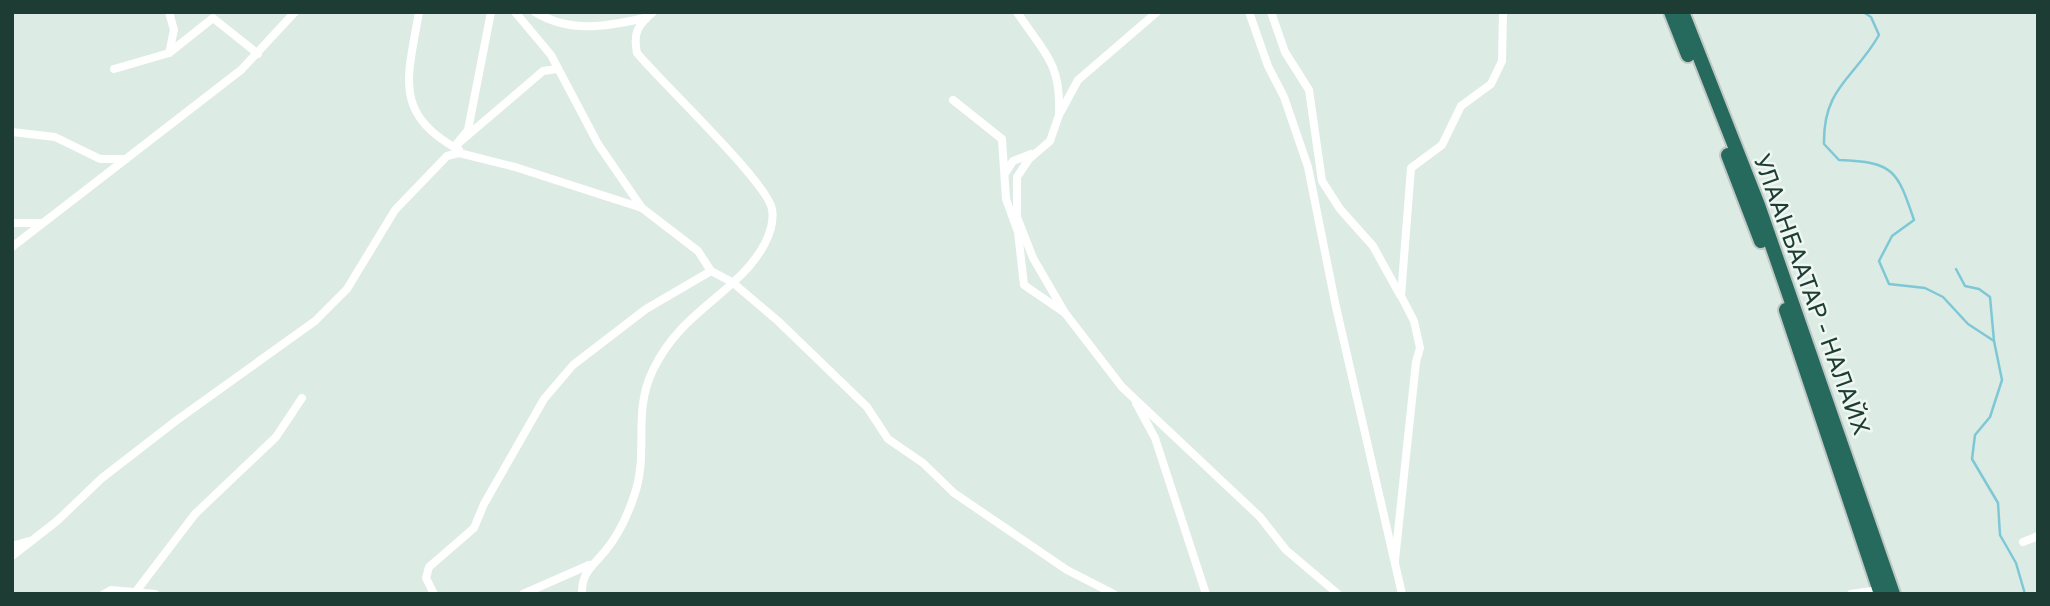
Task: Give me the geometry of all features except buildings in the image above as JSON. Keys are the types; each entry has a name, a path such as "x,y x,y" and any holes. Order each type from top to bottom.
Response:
{"highway":[{"name":"УЛААНБААТАР - НАЛАЙХ","path":"1671,12 1765,251 1884,593"},
{"name":"УЛААНБААТАР - НАЛАЙХ","path":"1682,12 1758,205 1884,593"}],"street":[{"path":"169,12 174,30 169,53"},
{"path":"12,247 130,158 258,54 295,12"},
{"path":"419,12 408,95 415,113 434,136 471,156"},
{"path":"454,147 468,130 491,12"},
{"path":"515,12 551,55 598,144 642,208 698,251 711,271 732,282 778,321 867,407 888,439 923,463 954,493 1067,569 1114,594"},
{"path":"535,12 564,26 593,26 650,15"},
{"path":"1017,12 1046,52 1058,76 1059,115"},
{"path":"1017,217 1017,177 1037,152 1050,141 1059,115 1078,80 1157,12"},
{"path":"1249,12 1268,66 1284,97 1308,167 1336,307 1402,594"},
{"path":"1271,12 1285,52 1309,90 1322,181 1340,209 1373,246 1414,321 1420,348 1416,362 1395,562"},
{"path":"1401,296 1410,167 1443,145 1461,106 1491,84 1502,61 1503,12"},
{"path":"523,594 589,565 607,550 629,510 640,477 643,455 639,412 654,367 673,337 761,251 773,226 772,206 708,129 638,53 634,36 639,24 650,15"},
{"path":"114,69 169,53 213,18 258,54"},
{"path":"454,147 543,71 558,69"},
{"path":"953,100 1002,139 1006,200 1018,232 1024,285 1065,313"},
{"path":"12,132 55,137 100,159 130,158"},
{"path":"1037,152 1013,161 1004,175 1033,258 1065,313 1132,397 1254,511 1286,550 1338,594"},
{"path":"12,556 102,478 315,321 347,289 395,210 447,156 459,153 471,156 642,208"},
{"path":"12,223 44,222"},
{"path":"435,594 426,578 429,567 474,528 484,504 544,399 573,365 646,309 711,271"},
{"path":"1132,397 1155,438 1206,594"},
{"path":"135,592 195,514 276,437 302,398"},
{"path":"2023,542 2038,536"},
{"path":"12,545 32,541"},
{"path":"582,594 589,565"},
{"path":"104,594 111,590 155,594"},
{"path":"1851,594 1884,593"}],"waterway":[{"path":"1863,12 1871,17 1879,35 1834,96 1825,125 1824,144 1839,160 1872,163 1891,172 1903,190 1914,220 1892,236 1879,261 1889,284 1925,288 1943,297 1968,324 1994,341 2002,380 1990,417 1975,435 1972,459 1998,503 2000,535 2016,563 2025,594"},
{"path":"1956,269 1965,286 1979,289 1990,297 1994,341"}]}
